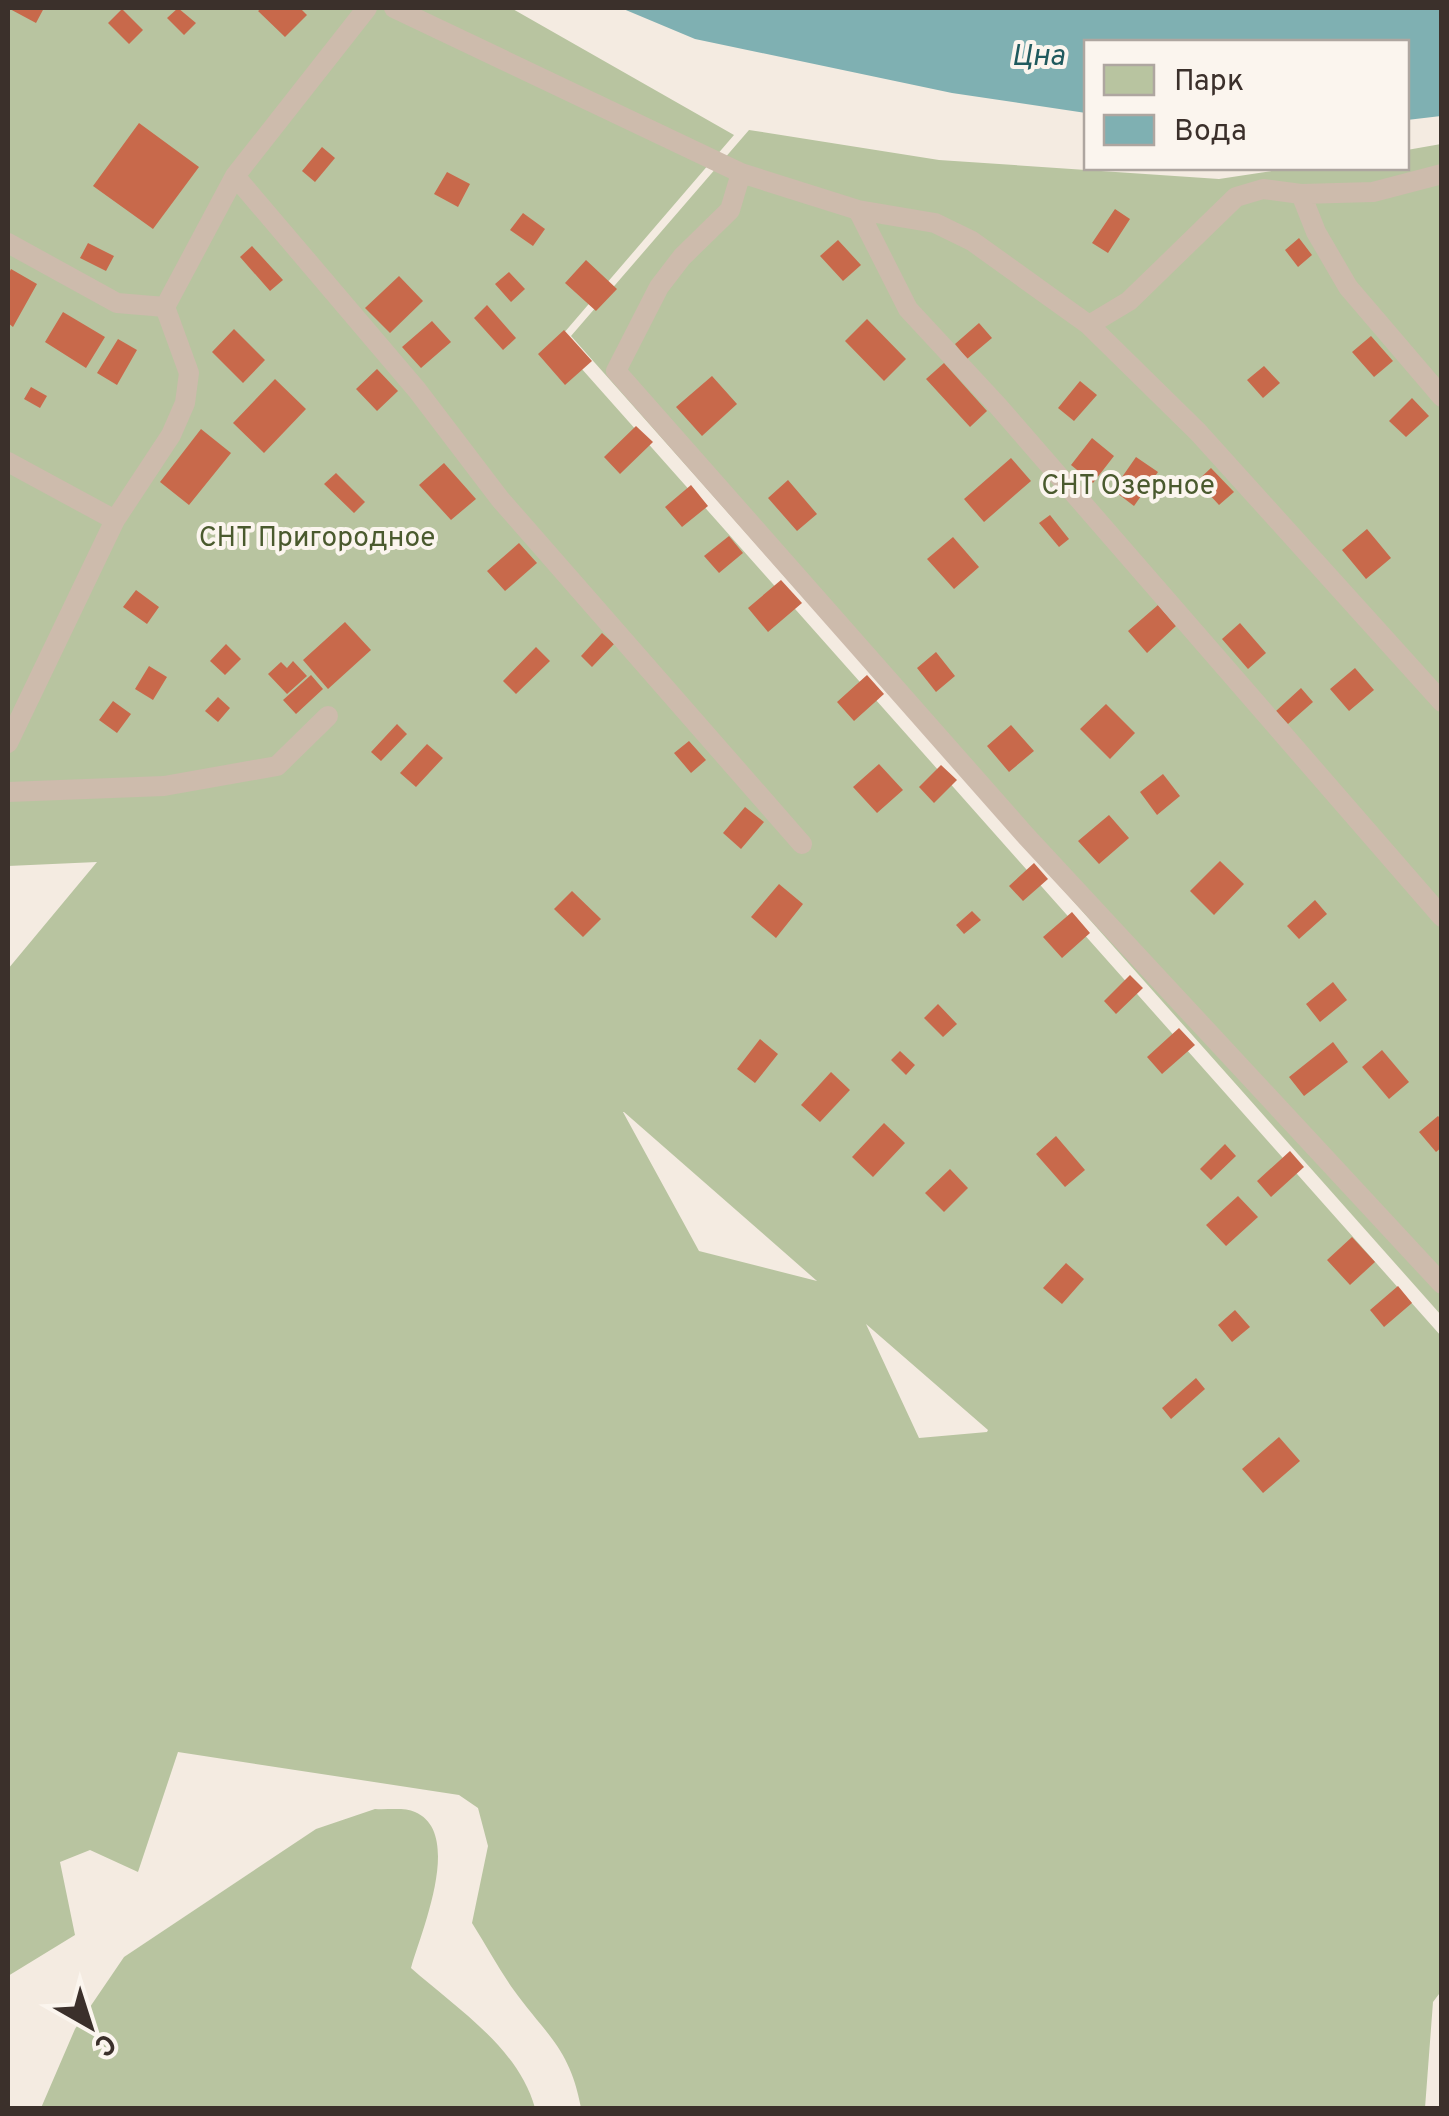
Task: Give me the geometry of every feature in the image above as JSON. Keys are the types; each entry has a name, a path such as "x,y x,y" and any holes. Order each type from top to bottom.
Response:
{"lane":[{"path":"8,743 116,520 172,435 189,389 189,373 165,307 235,176 367,8"},
{"path":"394,8 741,173 858,210 935,222 972,241 1089,325 1198,432 1442,702"},
{"path":"741,173 730,210 682,257 659,287 616,372 1026,836 1442,1284"},
{"path":"1089,325 1129,302 1236,196 1263,190 1300,194 1372,192 1442,174"},
{"path":"235,176 417,390 500,498 802,844"},
{"path":"1300,194 1316,232 1348,287 1442,397"},
{"path":"858,210 908,309 998,406 1442,917"},
{"path":"8,243 117,303 165,307"},
{"path":"8,462 116,520"},
{"path":"8,792 164,786 276,766 328,716"}],"green space":[{"name":"СНТ Пригородное","path":"8,8 511,8 734,135 557,341 1441,1336 1442,1990 1433,2002 1425,2108 581,2108 563,2056 508,1981 472,1923 488,1846 478,1808 459,1795 178,1752 138,1872 90,1850 60,1862 75,1935 8,1976 8,969 97,862 8,866","holes":["624,1112 817,1281 699,1251","866,1324 988,1430 987,1432 919,1438"]},
{"name":"СНТ Озерное","path":"749,130 939,160 1219,179 1279,170 1409,170 1409,150 1441,144 1441,1315 571,336"},
{"path":"375,1809 415,1812 429,1823 436,1840 435,1884 411,1968 500,2047 527,2086 535,2108 41,2108 75,2029 124,1957 316,1829"}],"water":[{"name":"Цна","path":"621,8 1441,8 1441,116 1409,120 1409,40 1084,40 1084,113 952,93 695,39"}],"building":[{"path":"8,8 44,8 36,23"},
{"path":"178,8 196,23 184,35 167,18"},
{"path":"300,8 307,15 285,37 258,11"},
{"path":"122,9 143,30 129,44 108,23"},
{"path":"139,123 199,167 153,229 93,186"},
{"path":"322,147 335,158 315,182 302,171"},
{"path":"447,172 470,184 458,207 434,194"},
{"path":"1115,209 1130,219 1108,253 1092,243"},
{"path":"523,213 545,229 533,246 510,230"},
{"path":"1299,238 1312,255 1298,267 1285,250"},
{"path":"838,240 861,265 843,281 820,256"},
{"path":"88,243 114,256 106,271 80,258"},
{"path":"252,246 283,280 270,291 240,257"},
{"path":"586,260 617,289 596,311 565,283"},
{"path":"11,269 37,284 13,327 8,323"},
{"path":"509,272 525,289 511,302 495,284"},
{"path":"399,276 423,301 390,333 365,308"},
{"path":"487,305 516,338 503,350 474,318"},
{"path":"63,312 105,337 86,368 45,342"},
{"path":"867,319 906,359 884,381 845,341"},
{"path":"432,321 451,342 421,368 402,347"},
{"path":"979,323 992,338 967,359 955,344"},
{"path":"234,329 265,360 243,383 212,352"},
{"path":"564,330 592,361 565,385 538,354"},
{"path":"1371,336 1393,361 1374,377 1352,352"},
{"path":"118,339 137,350 117,385 97,373"},
{"path":"944,363 987,411 970,427 926,379"},
{"path":"1264,366 1280,383 1263,398 1247,380"},
{"path":"377,369 398,391 377,411 356,389"},
{"path":"712,376 737,404 702,436 676,407"},
{"path":"275,379 306,409 264,453 233,423"},
{"path":"1080,381 1097,395 1074,421 1058,408"},
{"path":"31,387 47,396 40,408 24,399"},
{"path":"1412,398 1429,416 1406,437 1389,421"},
{"path":"636,426 653,442 620,474 604,457"},
{"path":"201,429 231,453 189,505 160,482"},
{"path":"1092,438 1114,456 1093,483 1071,465"},
{"path":"1136,457 1158,472 1134,506 1113,490"},
{"path":"1011,458 1031,481 984,522 964,499"},
{"path":"444,463 476,499 451,520 419,485"},
{"path":"1211,468 1234,492 1219,505 1197,481"},
{"path":"336,473 365,502 354,513 324,484"},
{"path":"788,480 817,514 797,531 768,498"},
{"path":"691,485 708,506 682,527 665,507"},
{"path":"1050,515 1069,539 1059,547 1039,523"},
{"path":"1367,529 1391,558 1366,579 1342,550"},
{"path":"729,536 743,553 719,573 704,556"},
{"path":"953,537 979,567 954,589 927,559"},
{"path":"519,543 537,563 505,591 487,571"},
{"path":"781,580 802,603 768,632 748,608"},
{"path":"136,590 159,607 147,624 123,607"},
{"path":"1158,605 1176,626 1147,653 1128,631"},
{"path":"345,622 371,650 328,689 303,660"},
{"path":"1240,623 1266,653 1248,669 1222,639"},
{"path":"602,633 614,644 592,667 581,656"},
{"path":"226,644 241,659 225,675 210,661"},
{"path":"536,647 550,661 516,694 503,681"},
{"path":"936,652 955,676 936,692 917,668"},
{"path":"293,661 307,676 287,694 268,674 281,662 287,668"},
{"path":"149,666 167,677 153,700 135,689"},
{"path":"1355,668 1374,690 1349,711 1330,689"},
{"path":"311,675 323,689 296,714 283,700"},
{"path":"867,675 884,694 854,721 837,702"},
{"path":"1301,688 1313,702 1288,724 1276,711"},
{"path":"218,697 230,708 218,722 205,711"},
{"path":"113,701 131,714 117,733 99,720"},
{"path":"1106,704 1135,733 1110,759 1080,729"},
{"path":"397,724 407,734 381,761 371,752"},
{"path":"1011,725 1034,751 1009,772 987,746"},
{"path":"689,741 706,760 691,773 674,753"},
{"path":"427,744 443,758 416,787 400,773"},
{"path":"879,764 903,790 877,813 853,787"},
{"path":"941,765 957,780 934,803 919,787"},
{"path":"1163,774 1180,796 1157,815 1140,792"},
{"path":"745,807 764,822 741,849 723,833"},
{"path":"1109,815 1129,838 1099,864 1078,841"},
{"path":"1220,861 1244,884 1214,915 1190,891"},
{"path":"1034,863 1048,879 1023,901 1009,886"},
{"path":"779,884 803,904 776,938 751,917"},
{"path":"572,891 601,919 583,937 554,909"},
{"path":"1315,900 1327,914 1299,939 1287,926"},
{"path":"972,911 981,920 964,934 956,925"},
{"path":"1072,912 1090,933 1062,958 1043,937"},
{"path":"1130,975 1143,988 1116,1014 1104,1001"},
{"path":"1333,982 1347,1000 1320,1022 1306,1004"},
{"path":"938,1004 957,1024 943,1037 924,1018"},
{"path":"1179,1028 1195,1045 1162,1074 1147,1057"},
{"path":"760,1039 778,1054 755,1083 737,1069"},
{"path":"1333,1042 1348,1062 1304,1096 1289,1077"},
{"path":"1382,1050 1409,1082 1389,1099 1362,1067"},
{"path":"900,1051 915,1065 906,1075 891,1060"},
{"path":"831,1072 850,1090 820,1122 801,1105"},
{"path":"1438,1116 1442,1120 1442,1147 1436,1152 1419,1132"},
{"path":"884,1123 905,1143 873,1177 852,1157"},
{"path":"1056,1136 1085,1170 1065,1187 1036,1154"},
{"path":"1225,1144 1236,1156 1211,1180 1200,1169"},
{"path":"1290,1151 1304,1167 1271,1197 1257,1181"},
{"path":"950,1169 968,1188 944,1212 925,1193"},
{"path":"1238,1196 1258,1217 1226,1246 1206,1225"},
{"path":"1352,1237 1375,1262 1350,1285 1327,1260"},
{"path":"1066,1263 1084,1279 1062,1304 1043,1288"},
{"path":"1398,1286 1412,1303 1384,1327 1370,1310"},
{"path":"1235,1310 1250,1327 1232,1342 1218,1325"},
{"path":"1196,1378 1205,1389 1171,1419 1162,1408"},
{"path":"1279,1437 1300,1461 1263,1493 1242,1469"}]}
